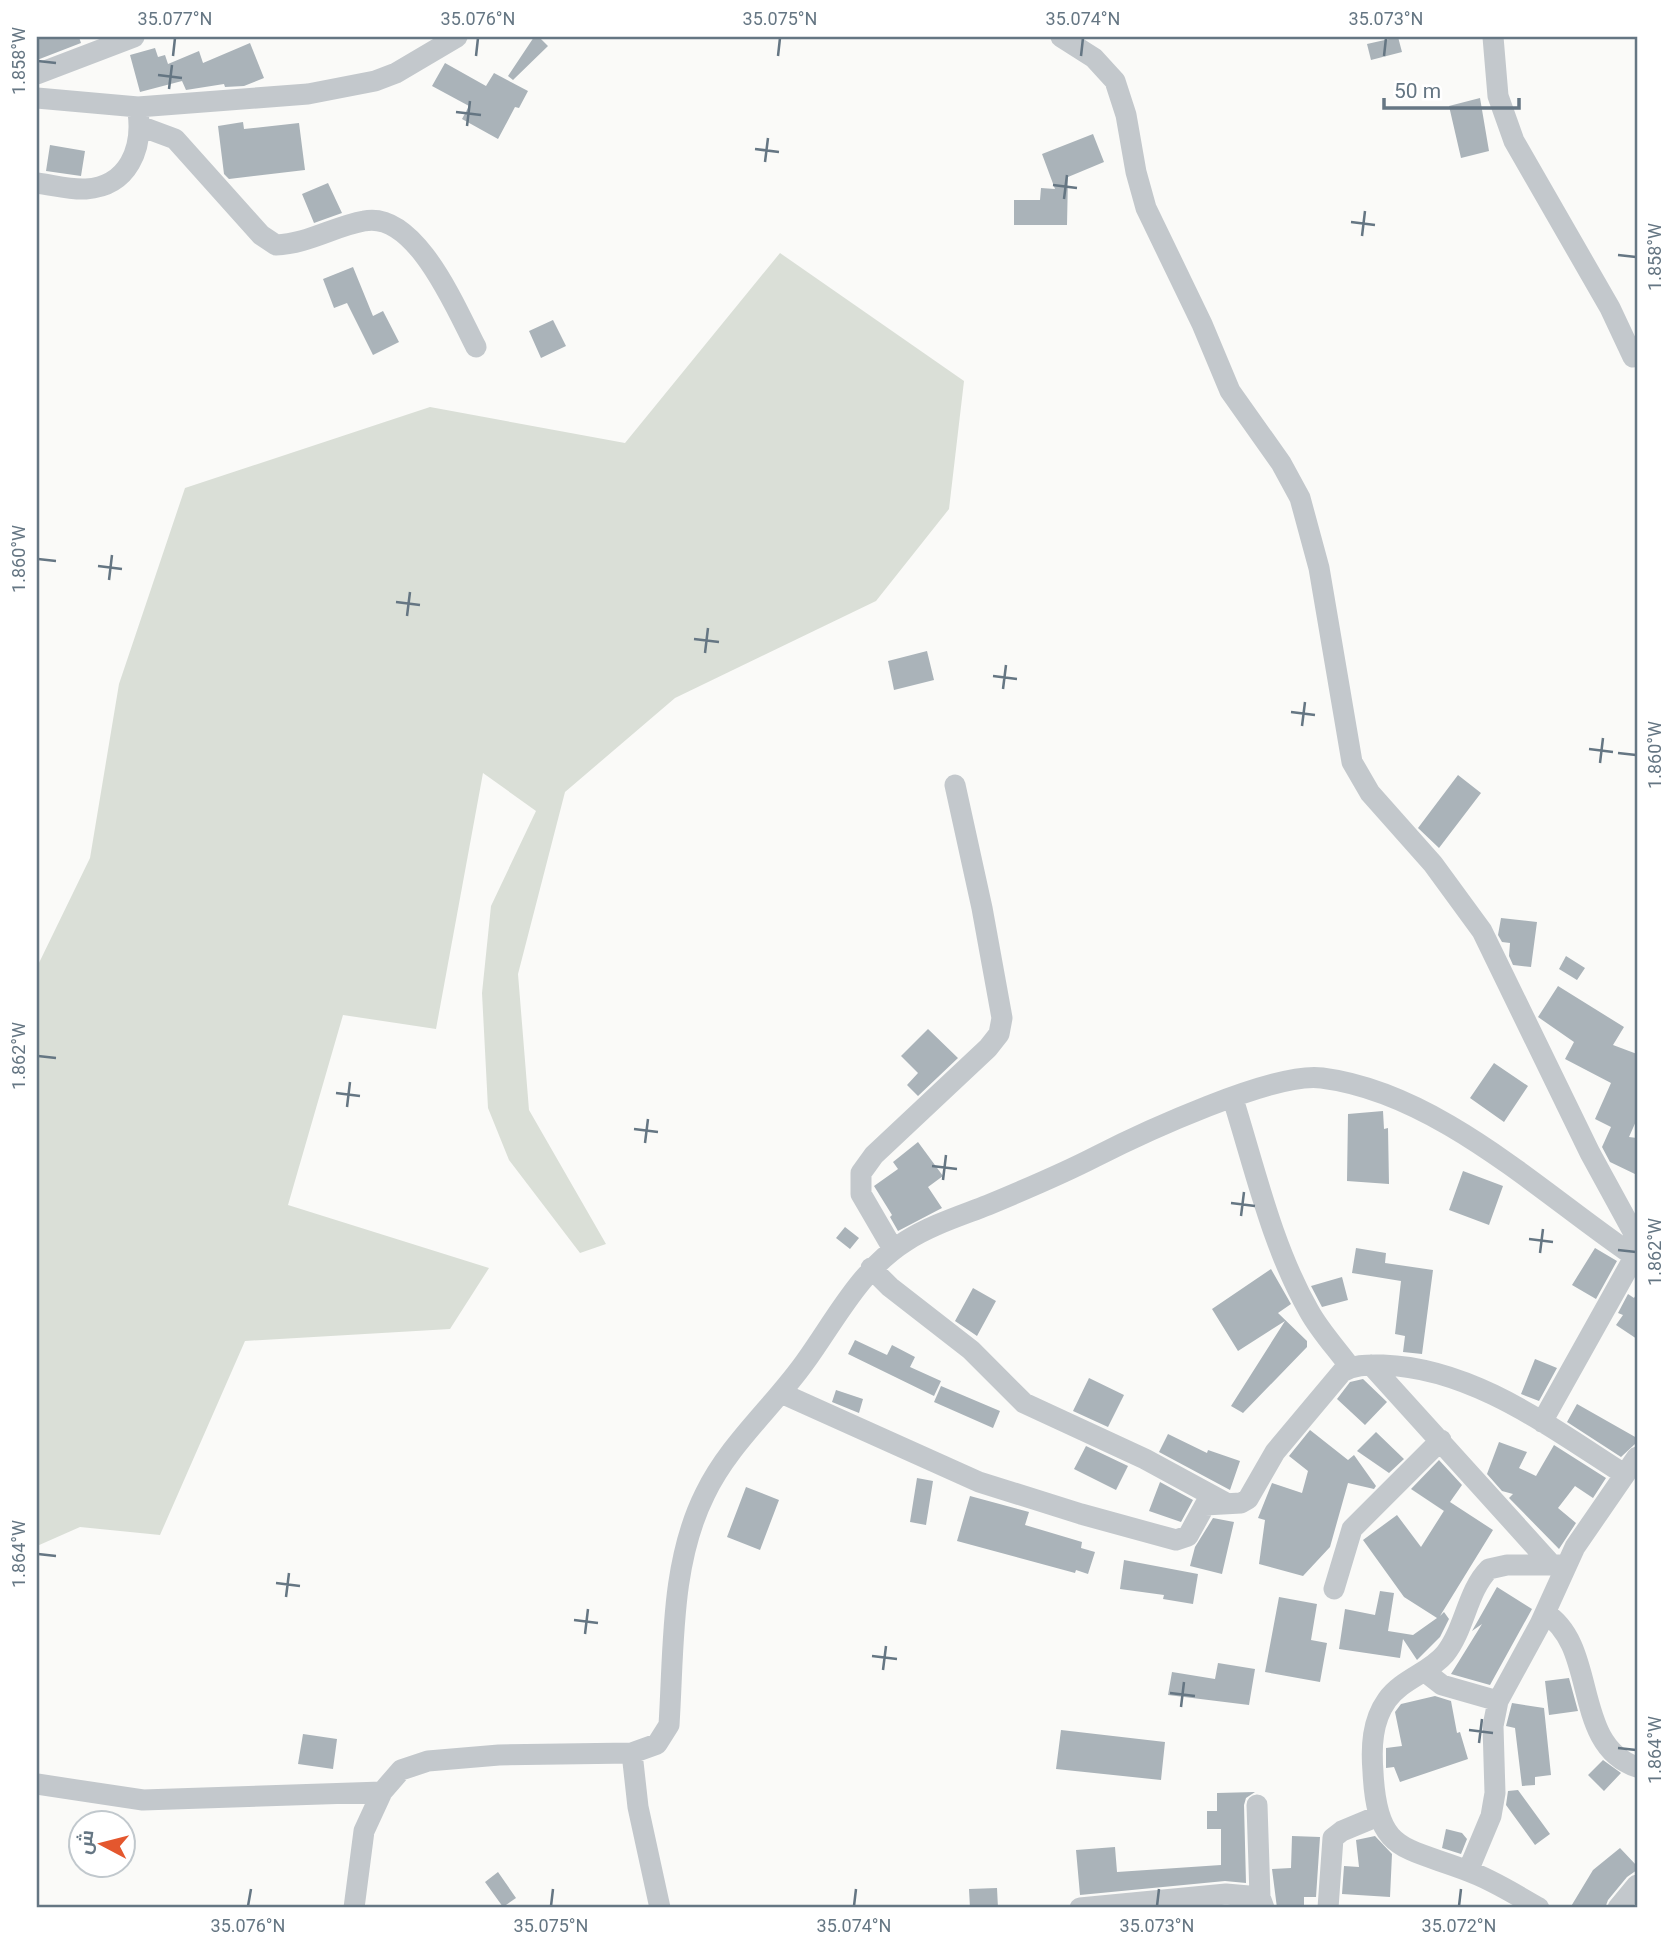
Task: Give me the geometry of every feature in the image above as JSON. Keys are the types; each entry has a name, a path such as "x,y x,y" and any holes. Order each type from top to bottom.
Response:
{"street":[{"path":"41,77 134,37"},
{"path":"37,97 139,116 308,94 375,82 396,73 457,37"},
{"path":"1061,37 1094,58 1115,82 1126,115 1138,181 1150,217 1202,324 1230,391 1280,463 1300,499 1316,554 1352,762 1370,793 1433,864 1482,931 1637,1251"},
{"path":"1493,37 1499,96 1514,141 1610,307 1633,357"},
{"path":"37,183 86,189 117,176 135,158 139,116"},
{"path":"139,116 175,139 261,235 276,245 307,239 364,220 388,222 407,236 433,268 476,347"},
{"path":"893,1249 861,1194 861,1173 874,1155 988,1048 1002,1028 996,977 955,785"},
{"path":"354,1908 364,1831 382,1792 401,1770 428,1761 499,1755 632,1754 657,1744 669,1725 682,1568 705,1493 734,1446 781,1393 871,1268 893,1249 934,1225 1063,1172 1133,1138 1233,1098 1301,1077 1323,1078 1377,1091 1430,1116 1637,1251"},
{"path":"1233,1098 1267,1207 1297,1289 1316,1321 1441,1440 1559,1565"},
{"path":"1542,1422 1637,1251"},
{"path":"871,1268 890,1287 965,1344 1024,1403 1145,1460 1226,1503"},
{"path":"781,1393 979,1482 1081,1514 1176,1539 1188,1536 1205,1505 1245,1502 1275,1452 1342,1372 1361,1366 1423,1369 1467,1383 1630,1466 1559,1565 1545,1613 1498,1702 1493,1726 1495,1793 1491,1816 1468,1871"},
{"path":"1334,1589 1345,1547 1358,1521 1441,1440"},
{"path":"1539,1908 1468,1871 1404,1849 1388,1834 1378,1816 1372,1769 1374,1730 1383,1706 1396,1689 1445,1653 1489,1569 1559,1565"},
{"path":"1545,1613 1566,1631 1580,1665 1595,1721 1619,1759 1637,1767"},
{"path":"1527,1648 1566,1631"},
{"path":"1423,1671 1442,1685 1498,1702"},
{"path":"632,1754 638,1807 660,1908"},
{"path":"37,1784 143,1800 382,1792"},
{"path":"1080,1908 1226,1894 1262,1902 1256,1805"},
{"path":"1328,1908 1333,1838 1342,1831 1378,1816"},
{"path":"1618,1908 1637,1885"}],"shaded area":[{"path":"780,253 964,381 949,509 876,601 675,698 565,792 518,974 529,1110 606,1244 580,1253 509,1160 488,1108 482,993 491,906 536,811 483,773 436,1029 343,1015 288,1205 489,1268 450,1329 245,1341 160,1535 80,1527 37,1546 37,967 90,858 119,684 185,488 430,407 625,443"}],"building":[{"path":"37,37 79,37 81,43 37,60"},
{"path":"534,37 539,37 548,46 513,80 508,76"},
{"path":"1398,37 1402,52 1371,60 1367,44"},
{"path":"250,43 264,78 244,86 225,87 224,84 186,90 182,81 140,92 130,55 155,48 158,57 165,55 168,64 199,51 203,63"},
{"path":"445,63 486,86 494,73 528,91 519,108 515,107 498,139 462,119 469,106 432,86"},
{"path":"1480,98 1489,151 1461,158 1449,106"},
{"path":"243,122 244,129 299,123 305,170 229,179 224,174 218,126"},
{"path":"1093,134 1104,162 1068,177 1067,225 1014,225 1014,200 1040,200 1041,188 1055,189 1042,154"},
{"path":"50,145 85,151 81,176 46,171"},
{"path":"328,183 342,213 314,223 302,194"},
{"path":"353,267 373,316 383,311 399,342 373,355 347,303 334,308 323,279"},
{"path":"553,320 566,346 541,358 529,331"},
{"path":"927,651 934,680 894,690 888,661"},
{"path":"1458,775 1481,793 1439,848 1418,828"},
{"path":"1501,918 1537,922 1531,967 1513,965 1509,956 1510,943 1502,942 1498,935"},
{"path":"1566,956 1585,968 1577,980 1559,969"},
{"path":"1558,986 1624,1027 1613,1045 1637,1054 1637,1119 1629,1137 1637,1138 1637,1175 1610,1162 1602,1147 1611,1127 1595,1119 1611,1083 1565,1059 1574,1042 1538,1017"},
{"path":"928,1029 958,1058 918,1096 907,1085 918,1073 901,1056"},
{"path":"1494,1063 1528,1086 1504,1122 1470,1098"},
{"path":"1383,1111 1384,1129 1388,1128 1389,1184 1347,1181 1348,1114"},
{"path":"918,1142 943,1176 928,1187 942,1208 898,1231 890,1217 892,1215 874,1186 898,1169 893,1162"},
{"path":"1463,1171 1503,1186 1489,1225 1449,1210"},
{"path":"845,1227 859,1238 850,1249 836,1238"},
{"path":"1356,1248 1386,1253 1385,1263 1433,1270 1422,1354 1403,1352 1405,1336 1395,1334 1401,1281 1352,1273"},
{"path":"1595,1248 1617,1261 1596,1299 1572,1285"},
{"path":"1271,1269 1291,1304 1278,1313 1307,1341 1307,1347 1243,1413 1231,1406 1285,1321 1238,1351 1212,1309"},
{"path":"1342,1277 1348,1300 1322,1307 1311,1286"},
{"path":"973,1288 996,1301 977,1336 955,1321"},
{"path":"1637,1293 1637,1339 1616,1325 1623,1315 1618,1313 1628,1294 1634,1298"},
{"path":"855,1340 887,1355 892,1345 915,1357 910,1367 941,1381 934,1396 848,1354"},
{"path":"1535,1359 1557,1368 1539,1401 1521,1394"},
{"path":"1089,1378 1124,1395 1108,1427 1073,1411"},
{"path":"1363,1379 1387,1402 1365,1425 1337,1399 1350,1382"},
{"path":"941,1386 1000,1411 993,1428 934,1402"},
{"path":"836,1390 863,1399 859,1413 832,1402"},
{"path":"1577,1404 1637,1438 1635,1444 1621,1457 1567,1422"},
{"path":"1310,1430 1348,1460 1354,1455 1376,1486 1374,1489 1348,1483 1330,1547 1303,1576 1259,1564 1265,1520 1258,1518 1272,1483 1302,1493 1308,1471 1289,1456"},
{"path":"1376,1432 1404,1459 1389,1473 1357,1451"},
{"path":"1168,1434 1207,1453 1208,1450 1240,1461 1230,1490 1159,1452"},
{"path":"1499,1442 1527,1452 1519,1468 1536,1476 1554,1445 1606,1478 1593,1498 1575,1486 1558,1508 1576,1523 1559,1549 1509,1498 1513,1494 1502,1491 1487,1474"},
{"path":"1086,1446 1128,1466 1116,1490 1074,1469"},
{"path":"1439,1460 1462,1485 1450,1502 1493,1530 1440,1616 1444,1612 1449,1619 1440,1637 1417,1660 1403,1639 1400,1658 1339,1649 1345,1609 1375,1615 1380,1591 1394,1593 1388,1631 1413,1635 1437,1618 1404,1597 1363,1540 1397,1515 1421,1547 1444,1511 1411,1489"},
{"path":"917,1478 933,1481 926,1525 910,1522"},
{"path":"1160,1482 1193,1500 1181,1522 1149,1511"},
{"path":"746,1487 779,1500 760,1550 727,1537"},
{"path":"970,1496 1029,1512 1025,1525 1082,1542 1081,1548 1095,1552 1088,1574 1076,1570 1075,1573 957,1541"},
{"path":"1213,1518 1234,1522 1222,1574 1190,1566 1195,1547"},
{"path":"1124,1560 1198,1574 1193,1604 1163,1599 1164,1595 1120,1589"},
{"path":"1497,1587 1532,1609 1490,1685 1451,1674 1482,1624 1472,1631"},
{"path":"1279,1597 1317,1604 1311,1640 1327,1643 1320,1682 1265,1672"},
{"path":"1218,1663 1255,1669 1249,1705 1168,1695 1172,1672 1215,1679"},
{"path":"1569,1678 1578,1711 1549,1715 1545,1681"},
{"path":"1435,1696 1451,1701 1457,1733 1460,1732 1468,1759 1400,1782 1394,1767 1386,1768 1386,1748 1402,1746 1395,1712 1401,1704"},
{"path":"1512,1703 1544,1708 1551,1775 1535,1777 1535,1785 1522,1786 1515,1728 1506,1726"},
{"path":"1061,1730 1165,1742 1161,1780 1056,1769"},
{"path":"303,1734 337,1739 333,1769 298,1764"},
{"path":"1603,1760 1621,1773 1604,1791 1588,1775"},
{"path":"1518,1790 1550,1834 1535,1845 1506,1805 1508,1791"},
{"path":"1255,1792 1246,1798 1244,1805 1246,1883 1225,1881 1080,1895 1076,1850 1115,1847 1117,1872 1221,1865 1221,1829 1207,1829 1207,1811 1217,1811 1217,1793"},
{"path":"1446,1829 1462,1833 1467,1839 1461,1854 1442,1848"},
{"path":"1292,1836 1320,1837 1316,1897 1304,1897 1304,1908 1277,1908 1272,1869 1291,1868"},
{"path":"1375,1836 1392,1854 1390,1897 1342,1894 1344,1866 1359,1867 1356,1840"},
{"path":"1620,1848 1637,1866 1637,1870 1627,1877 1608,1900 1605,1908 1570,1908 1593,1870"},
{"path":"498,1872 516,1898 503,1907 485,1882"},
{"path":"997,1888 998,1908 970,1908 969,1889"}]}
